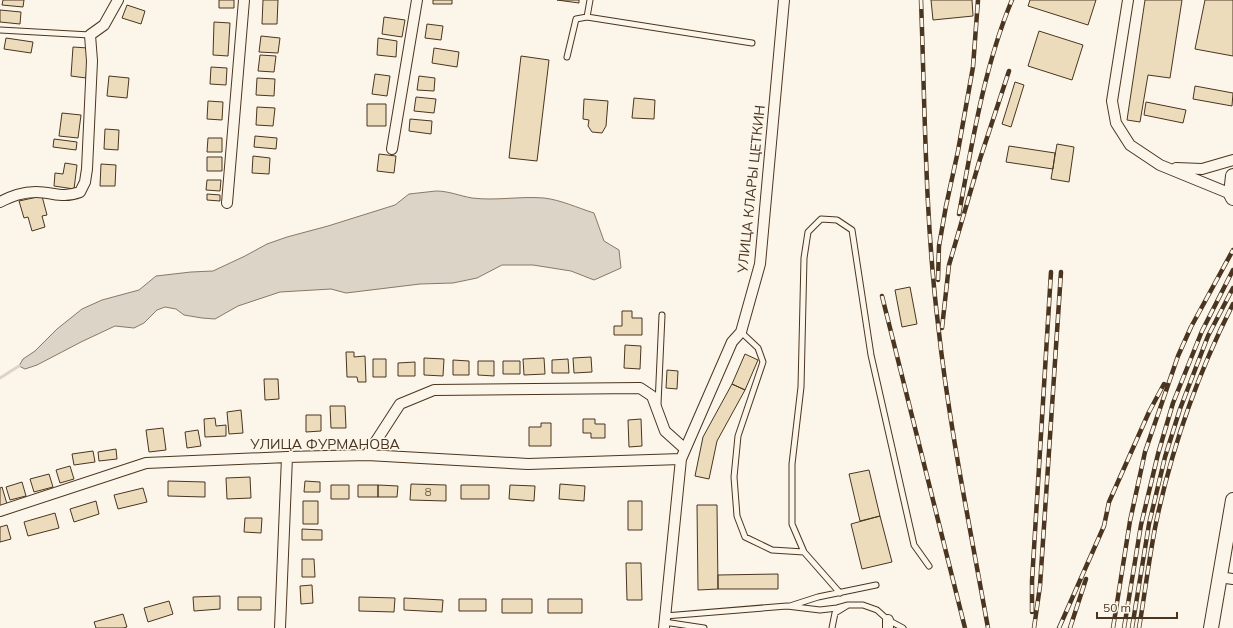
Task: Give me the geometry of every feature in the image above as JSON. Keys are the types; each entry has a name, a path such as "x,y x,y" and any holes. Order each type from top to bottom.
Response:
{"street":[{"path":"0,202 19,193 37,192 70,196 80,192 85,182 87,169 92,61 90,35 104,25 118,0"},
{"path":"227,203 244,0"},
{"path":"392,150 417,0"},
{"name":"УЛИЦА КЛАРЫ ЦЕТКИН","path":"664,622 681,459 732,342 740,332 760,264 784,0"},
{"path":"1128,0 1112,101 1116,124 1130,145 1160,165 1232,196 1233,176"},
{"path":"1160,165 1178,169 1202,169 1233,160"},
{"path":"367,455 400,404 434,390 640,388 652,396 665,431 685,449"},
{"name":"УЛИЦА ФУРМАНОВА","path":"0,511 146,463 367,455 528,464 681,459"},
{"path":"280,628 287,457"},
{"path":"1210,628 1233,500"},
{"path":"1219,577 1233,579"}],"lane":[{"path":"587,17 590,0"},
{"path":"567,57 576,19 587,17 752,43"},
{"path":"0,30 90,35"},
{"path":"840,593 804,552 792,524 792,464 801,387 804,258 808,232 821,219 837,220 852,230 871,355 914,545 929,566"},
{"path":"658,409 662,315"},
{"path":"740,332 758,348 763,362 738,436 734,477 738,516 745,537 772,550 804,552"},
{"path":"664,622 787,606 876,585"},
{"path":"787,606 820,610 863,605 877,610 888,624 903,628"},
{"path":"832,628 835,613 848,606"},
{"path":"664,622 704,628"}],"shaded area":[{"path":"436,191 481,199 544,198 563,202 594,213 604,241 619,250 621,268 594,280 571,271 533,265 502,265 477,278 453,283 420,284 346,293 331,289 280,292 238,306 215,319 184,315 176,309 165,307 157,310 144,323 134,328 115,326 37,365 25,369 19,366 23,359 35,351 57,329 82,309 102,300 139,290 156,276 213,271 267,244 395,205 409,194"}],"building":[{"path":"3,0 24,0 23,7 2,5"},
{"path":"219,0 234,0 234,8 219,8"},
{"path":"263,0 278,0 277,24 262,24"},
{"path":"433,0 452,0 452,4 433,4"},
{"path":"557,0 579,0 579,3"},
{"path":"931,0 972,0 973,16 933,20"},
{"path":"1030,0 1096,0 1088,25 1028,6"},
{"path":"1145,0 1182,0 1170,78 1148,75 1140,122 1127,120"},
{"path":"1205,0 1233,0 1233,56 1195,49"},
{"path":"127,5 145,11 141,24 122,18"},
{"path":"0,10 21,12 20,24 0,22"},
{"path":"384,17 405,20 402,37 382,34"},
{"path":"214,22 230,23 228,56 213,55"},
{"path":"427,24 443,26 441,40 425,38"},
{"path":"1039,31 1083,45 1072,80 1028,66"},
{"path":"261,36 280,38 278,53 259,52"},
{"path":"6,38 33,42 31,53 4,49"},
{"path":"378,38 397,41 396,57 377,55"},
{"path":"73,47 88,48 86,78 71,76"},
{"path":"434,48 459,52 457,67 432,63"},
{"path":"260,55 276,56 274,72 258,71"},
{"path":"521,56 549,60 537,161 509,158"},
{"path":"211,67 227,68 226,85 210,84"},
{"path":"375,74 390,76 387,96 372,94"},
{"path":"109,76 129,78 127,98 107,96"},
{"path":"419,76 435,78 434,91 417,90"},
{"path":"257,78 275,79 274,96 256,95"},
{"path":"1015,82 1024,85 1011,127 1002,124"},
{"path":"1195,86 1233,93 1232,106 1193,99"},
{"path":"416,97 436,99 434,113 414,111"},
{"path":"634,98 655,100 654,119 632,118"},
{"path":"584,99 608,101 606,126 602,133 592,132 588,126 589,120 583,119"},
{"path":"208,101 223,102 222,120 207,119"},
{"path":"1146,102 1186,110 1183,123 1144,115"},
{"path":"367,104 386,104 386,126 367,126"},
{"path":"257,107 275,108 273,126 256,125"},
{"path":"62,113 81,115 78,138 59,136"},
{"path":"410,119 432,121 431,134 409,131"},
{"path":"105,129 119,130 118,150 104,149"},
{"path":"255,136 277,138 276,149 254,147"},
{"path":"208,138 222,138 222,152 207,152"},
{"path":"54,139 77,142 76,150 53,147"},
{"path":"1057,144 1074,147 1069,182 1051,179"},
{"path":"1009,146 1055,153 1053,169 1006,162"},
{"path":"379,154 396,156 394,173 377,171"},
{"path":"253,156 270,158 269,174 252,173"},
{"path":"207,157 222,157 222,171 207,171"},
{"path":"65,163 77,165 74,189 54,186 55,173 63,174"},
{"path":"101,164 116,165 115,186 100,186"},
{"path":"207,180 221,180 220,191 206,190"},
{"path":"207,194 220,195 220,201 207,200"},
{"path":"42,196 47,215 42,216 45,227 32,231 28,217 24,218 19,201"},
{"path":"910,287 917,324 902,327 895,290"},
{"path":"622,311 632,311 632,318 642,318 642,335 614,335 614,326 622,326"},
{"path":"625,345 641,346 640,369 624,368"},
{"path":"346,352 354,352 354,357 365,356 366,382 358,382 357,377 347,377"},
{"path":"745,354 758,360 745,390 732,384"},
{"path":"591,357 592,372 574,373 573,358"},
{"path":"424,358 444,359 443,376 424,375"},
{"path":"544,358 545,374 524,375 523,359"},
{"path":"373,359 386,359 386,377 373,377"},
{"path":"568,359 569,373 552,373 552,360"},
{"path":"453,360 469,361 469,375 453,375"},
{"path":"478,361 494,361 494,376 478,375"},
{"path":"503,361 520,361 520,374 503,374"},
{"path":"415,362 415,376 398,376 398,363"},
{"path":"667,370 678,371 677,389 666,388"},
{"path":"264,379 278,379 279,399 265,400"},
{"path":"732,384 745,390 717,441 709,479 695,476 703,437"},
{"path":"330,406 345,406 346,428 331,428"},
{"path":"241,410 243,433 229,434 227,412"},
{"path":"306,415 321,415 321,431 306,432"},
{"path":"215,418 216,426 226,425 226,436 205,437 204,419"},
{"path":"583,419 595,419 595,424 605,424 605,438 591,438 591,433 583,433"},
{"path":"641,419 642,446 629,447 628,420"},
{"path":"541,423 551,423 551,446 529,446 529,427 541,427"},
{"path":"163,428 166,450 149,452 146,430"},
{"path":"198,430 201,446 187,448 185,432"},
{"path":"116,449 117,459 99,461 98,452"},
{"path":"93,451 95,462 74,465 72,454"},
{"path":"70,466 74,479 60,483 56,470"},
{"path":"869,470 880,516 860,521 849,474"},
{"path":"49,474 53,487 34,492 30,479"},
{"path":"250,477 251,498 227,499 226,478"},
{"path":"168,481 205,482 205,497 168,496"},
{"path":"305,481 320,482 320,492 304,492"},
{"path":"22,482 26,496 10,500 6,487"},
{"path":"411,484 446,485 446,501 410,500"},
{"path":"560,484 585,486 584,501 559,499"},
{"path":"331,485 349,485 349,499 331,499"},
{"path":"358,485 378,485 378,497 358,497"},
{"path":"378,485 398,486 397,497 378,497"},
{"path":"461,485 489,485 489,499 461,499"},
{"path":"510,485 535,486 534,501 509,499"},
{"path":"2,487 7,504 0,506 0,488"},
{"path":"143,488 147,502 118,509 114,495"},
{"path":"96,501 99,514 74,522 70,509"},
{"path":"303,501 318,501 318,524 303,524"},
{"path":"628,501 642,501 642,530 628,530"},
{"path":"697,505 717,505 718,589 698,590"},
{"path":"55,513 59,528 28,536 24,522"},
{"path":"880,516 892,562 862,569 851,524"},
{"path":"245,518 262,518 261,533 244,532"},
{"path":"7,525 11,539 0,542 0,527"},
{"path":"302,529 322,530 322,540 302,540"},
{"path":"302,559 314,559 315,577 302,577"},
{"path":"626,563 641,563 642,600 627,600"},
{"path":"778,574 778,589 718,589 718,575"},
{"path":"312,585 313,603 301,604 300,586"},
{"path":"220,596 220,609 194,611 193,597"},
{"path":"238,597 261,597 261,610 238,610"},
{"path":"359,597 395,598 394,612 359,611"},
{"path":"404,598 443,600 442,612 404,610"},
{"path":"459,599 486,599 486,611 459,611"},
{"path":"502,599 532,599 532,613 502,613"},
{"path":"548,599 582,599 582,613 548,613"},
{"path":"169,601 173,614 148,622 144,608"},
{"path":"123,614 127,627 96,628 94,622"}],"waterway":[{"path":"0,378 19,366"}],"railway":[{"path":"921,0 926,162 930,243 934,284 948,400 988,628"},
{"path":"938,280 939,246 973,67 978,0"},
{"path":"959,214 986,78 1002,26 1012,0"},
{"path":"942,328 949,265 980,159 1009,71"},
{"path":"1113,628 1130,521 1145,452 1178,356 1191,327 1233,250"},
{"path":"1124,628 1141,525 1158,454 1173,403 1202,331 1233,270"},
{"path":"1032,612 1032,581 1051,272"},
{"path":"1034,628 1040,586 1061,272"},
{"path":"1132,628 1149,524 1165,457 1180,409 1208,336 1233,288"},
{"path":"882,296 965,628"},
{"path":"1139,628 1151,549 1162,495 1170,466 1197,384 1233,304"},
{"path":"1059,628 1104,526 1109,502 1149,412 1164,384"},
{"path":"1070,628 1086,579"}]}
